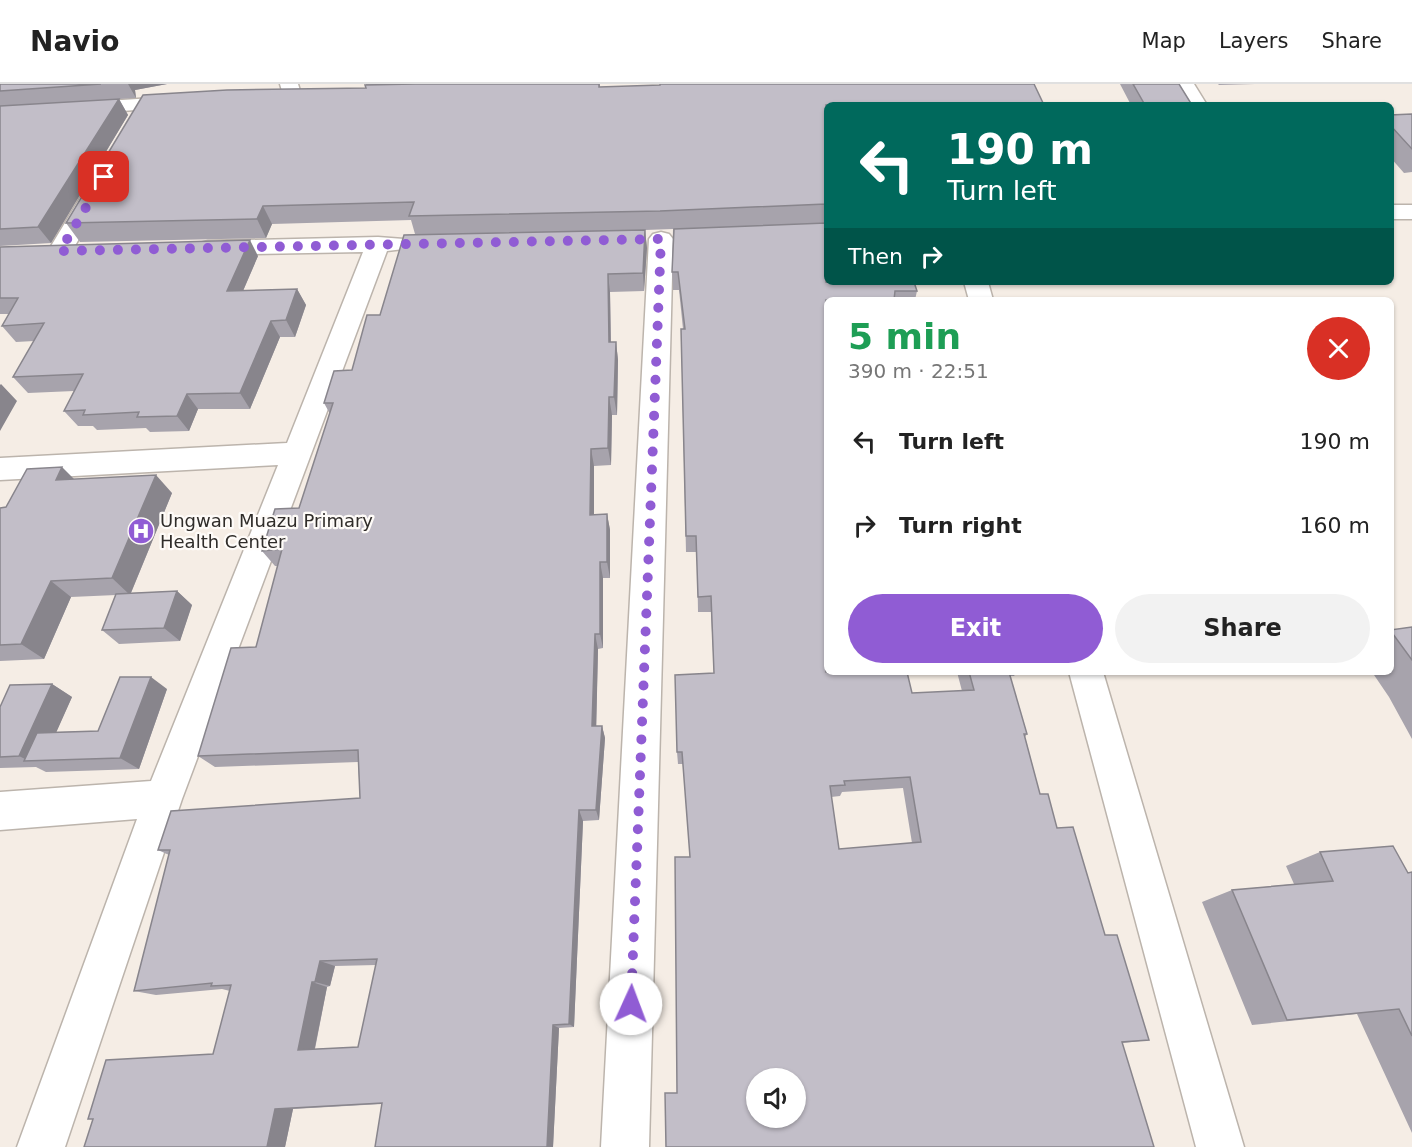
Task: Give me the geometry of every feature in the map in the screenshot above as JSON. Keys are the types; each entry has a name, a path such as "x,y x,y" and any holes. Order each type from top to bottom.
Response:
{"street":[{"path":"1185,84 1195,102"},
{"path":"270,98 290,90 316,96"},
{"path":"0,114 96,100 147,103 203,101"},
{"path":"136,123 147,103"},
{"path":"83,250 50,252 106,172"},
{"path":"1394,212 1412,212"},
{"path":"625,1147 661,239"},
{"path":"189,248 413,243"},
{"path":"41,1147 163,800 378,244"},
{"path":"0,469 296,453"},
{"path":"1087,675 1220,1147"},
{"path":"0,811 163,800"}],"building":[{"path":"0,84 101,84 0,91"},
{"path":"599,84 599,87 660,84 1034,84 1043,102 824,102 824,204 660,211 409,216 414,202 263,206 257,219 66,223 143,95 227,90 366,88 365,85"},
{"path":"1133,84 1179,84 1190,102 1143,102"},
{"path":"119,99 38,227 0,229 0,106"},
{"path":"1412,114 1412,149 1394,129 1394,115"},
{"path":"824,223 824,285 915,285 917,291 895,291 894,297 824,297 824,675 908,675 912,693 974,690 970,675 1010,675 1027,734 1024,734 1040,794 1048,794 1057,828 1073,827 1105,935 1117,935 1149,1040 1122,1042 1154,1147 666,1147 665,1093 677,1093 675,857 690,857 682,752 677,752 675,675 714,673 711,596 698,597 696,536 686,536 681,329 685,329 678,272 672,272 674,229","holes":["910,777 921,842 839,849 830,786 845,785 844,781"]},
{"path":"645,230 643,273 608,274 609,342 616,342 614,397 609,397 608,448 591,449 590,515 607,514 607,562 600,562 600,634 595,634 592,726 602,726 596,810 579,810 569,1024 553,1025 547,1147 375,1147 382,1103 275,1109 267,1147 84,1147 93,1119 88,1119 106,1060 213,1054 231,985 211,986 212,983 134,991 170,850 158,850 171,811 360,798 358,750 198,756 231,648 256,647 282,549 262,551 275,509 299,508 333,403 324,403 334,371 352,370 367,315 380,315 404,235","holes":["377,959 358,1047 298,1050 312,982 315,982 320,961"]},
{"path":"250,240 227,291 297,289 286,320 271,321 240,393 187,394 177,416 137,417 139,412 83,415 85,410 64,411 83,374 13,377 44,323 2,326 18,298 0,298 0,247"},
{"path":"62,467 56,480 156,475 112,578 51,581 21,644 0,645 0,508 6,507 27,469"},
{"path":"177,591 164,628 102,630 116,594"},
{"path":"1412,627 1412,660 1394,635 1394,629"},
{"path":"120,677 151,677 120,758 24,761 37,733 98,731"},
{"path":"52,684 19,756 0,757 0,707 10,685"},
{"path":"1393,846 1408,873 1412,872 1412,1036 1399,1009 1287,1020 1232,890 1333,881 1320,852"}],"place":[{"name":"Ungwan Muazu Primary Health Center","path":"141,531"}],"route":[{"path":"104,177 60,251 661,239 631,1004"}]}
